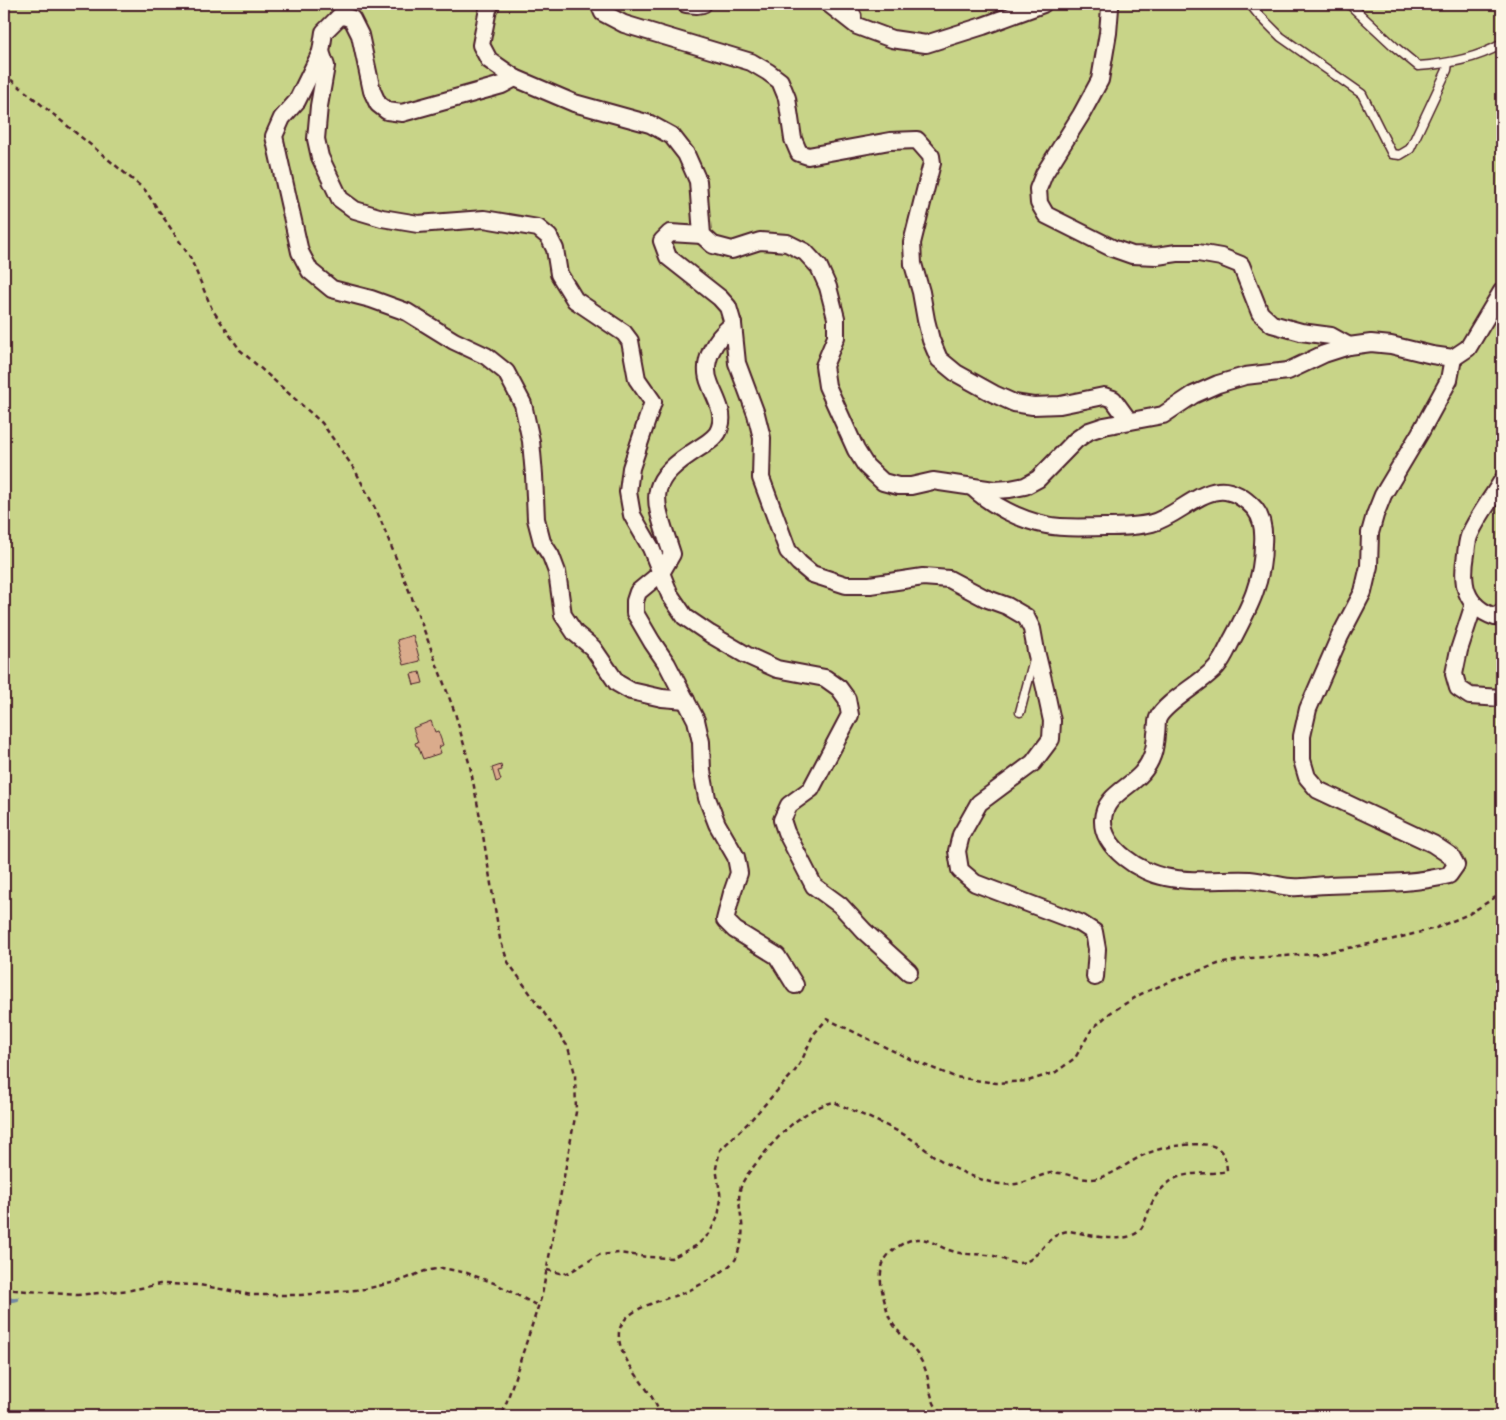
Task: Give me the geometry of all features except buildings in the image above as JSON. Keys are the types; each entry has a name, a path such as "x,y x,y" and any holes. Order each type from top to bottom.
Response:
{"street":[{"path":"491,4 488,9 482,45 490,60 515,78 574,103 650,124 672,136 686,154 698,181 702,235"},
{"path":"599,4 603,13 624,24 751,62 780,81 787,98 794,139 799,153 808,156 890,140 917,140 931,156 932,163 912,244 913,264 929,334 939,359 956,374 1014,403 1034,406 1060,405 1104,396 1113,399 1129,421"},
{"path":"686,4 703,4"},
{"path":"830,4 857,26 892,39 926,44 1043,4"},
{"path":"1108,4 1110,8 1108,33 1100,80 1081,115 1044,174 1038,189 1038,203 1046,215 1112,248 1132,255 1157,256 1198,253 1220,257 1241,265 1260,313 1272,324 1301,332 1331,336 1349,346"},
{"path":"515,78 502,86 402,113 387,110 378,104 372,91 360,35 352,19 341,15 333,21 324,32 321,52 296,101 282,118 274,136 300,252 310,271 332,289 371,299 407,312 454,341 486,356 506,372 523,404 531,441 536,519 542,542 552,556 557,572 563,615 575,632 593,648 617,683 631,691 662,698 686,700"},
{"path":"321,52 326,66 319,106 316,139 320,157 340,200 355,210 382,218 418,224 484,219 538,228 549,237 555,249 559,274 575,300 624,333 630,341 637,378 653,402 630,468 628,492 632,515 651,548 670,595 685,617 746,655 777,669 825,678 839,688 847,699 850,715 822,770 811,789 789,805 782,820 786,832 814,886 840,905 864,931 909,972"},
{"path":"1095,977 1097,949 1094,932 1073,920 975,883 960,870 957,851 961,835 979,803 1033,763 1051,739 1052,721 1032,629 1026,616 1007,606 985,598 949,579 924,576 870,585 846,585 812,574 799,564 788,551 761,478 762,438 756,414 737,362 733,324 728,307 720,298 668,257 662,241 670,233 702,235 713,245 732,250 760,241 774,241 787,243 805,252 819,267 828,287 836,318 836,337 824,366 827,386 856,450 866,466 883,482 898,486 911,486 933,481 994,490 1025,486 1038,479 1076,440 1089,431 1163,415 1193,395 1218,384 1245,376 1288,371 1324,354 1349,346 1371,343 1391,345 1452,358 1468,348 1502,291"},
{"path":"733,324 723,332 712,349 706,365 708,381 718,402 723,420 719,431 710,441 679,460 661,480 656,493 656,508 672,554 661,574 638,592 635,601 635,613 667,664 696,720 701,742 702,771 707,798 717,824 736,857 739,873 725,920 735,930 777,956 795,985"},
{"path":"972,487 986,500 1022,517 1046,525 1068,527 1128,526 1152,523 1204,496 1217,491 1230,492 1244,499 1256,510 1263,525 1263,559 1259,584 1219,664 1207,676 1167,707 1158,719 1153,757 1141,774 1114,796 1105,809 1103,822 1106,836 1118,852 1139,867 1164,877 1199,880 1253,880 1293,888 1326,885 1388,884 1430,880 1449,875 1456,865 1451,856 1433,844 1318,790 1306,777 1302,760 1302,736 1308,709 1340,636 1363,592 1369,566 1370,533 1375,515 1383,495 1449,380 1452,358"},
{"path":"1502,481 1469,536 1464,565 1464,587 1474,604 1482,612 1494,617 1502,612"},
{"path":"1474,604 1459,650 1454,674 1458,688 1470,696 1502,698"}],"lane":[{"path":"851,4 857,15 857,26"},
{"path":"1250,4 1281,38 1362,94 1392,154 1400,155 1410,149 1447,70 1448,63"},
{"path":"1349,4 1418,66 1448,63 1482,55 1502,44"},
{"path":"1020,712 1036,652"}],"path":[{"path":"4,74 145,190 190,257 212,309 240,350 322,423 355,470 379,516 455,713 470,766 500,939 508,962 568,1047 575,1074 576,1112 547,1270 538,1306 502,1416"},
{"path":"547,1270 564,1274 599,1255 619,1253 671,1258 696,1246 709,1234 718,1217 721,1199 716,1168 720,1150 750,1122 795,1071 813,1035 827,1019 912,1060 955,1077 996,1083 1028,1081 1056,1072 1075,1058 1092,1029 1110,1013 1141,994 1176,979 1218,964 1234,961 1251,958 1317,954 1390,940 1426,930 1469,914 1502,893"},
{"path":"660,1416 659,1408 622,1350 620,1332 622,1325 627,1318 645,1306 686,1292 706,1282 736,1259 744,1237 740,1192 743,1180 767,1150 793,1123 822,1104 834,1102 909,1138 936,1157 964,1173 1000,1184 1015,1185 1025,1183 1053,1173 1088,1179 1103,1177 1150,1152 1170,1146 1205,1143 1214,1146 1222,1153 1227,1162 1227,1171 1217,1174 1184,1175 1168,1182 1156,1194 1141,1228 1133,1235 1110,1238 1068,1231 1062,1232 1055,1235 1027,1262 1017,1264 983,1254 952,1251 933,1242 916,1239 903,1243 890,1251 881,1268 880,1280 890,1319 914,1348 921,1360 930,1396 943,1416"},
{"path":"4,1290 77,1295 131,1290 160,1284 200,1285 251,1295 301,1295 366,1289 400,1281 425,1271 442,1268 467,1273 494,1283 538,1306"}],"green space":[{"path":"4,4 1502,4 1502,1416 4,1416"}],"waterway":[{"path":"4,1301 17,1299"}]}
